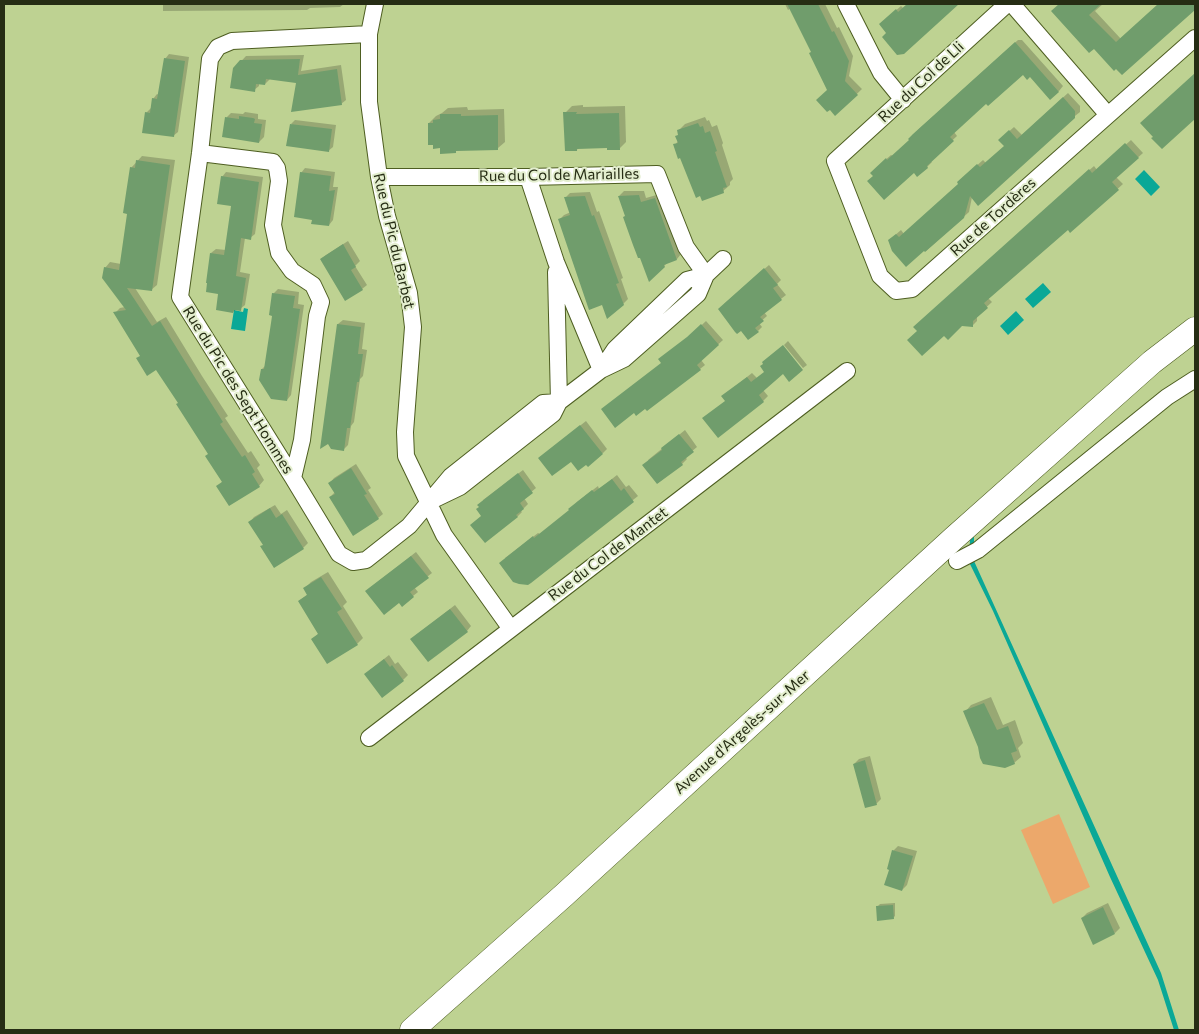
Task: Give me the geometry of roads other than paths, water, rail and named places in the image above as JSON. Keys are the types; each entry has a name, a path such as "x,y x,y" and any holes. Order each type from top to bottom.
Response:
{"main road":[{"name":"Avenue d'Argelès-sur-Mer","path":"412,1030 585,875 950,541 1152,362 1195,329"},
{"name":"Avenue d'Argelès-sur-Mer","path":"1072,434 1195,349"}],"street":[{"name":"Rue du Pic du Barbet","path":"376,4 369,34 369,102 386,216 408,293 413,327 406,456 444,535 511,629"},
{"path":"846,4 881,73 903,100"},
{"name":"Rue du Col de Lli","path":"836,161 1006,4"},
{"path":"1012,4 1108,115"},
{"name":"Rue du Pic des Sept Hommes","path":"369,34 232,41 218,47 210,59 200,153 180,298 339,554 353,562 366,560 409,526 428,502"},
{"name":"Rue de Tordères","path":"836,161 880,276 896,291 912,289 1195,38"},
{"path":"200,153 272,162 277,168 279,181 274,225 279,253 292,271 314,285 321,302 317,316 302,440 293,478"},
{"name":"Rue du Col de Mariailles","path":"379,177 528,177 657,174 686,246 706,275"},
{"path":"528,177 556,262 601,370"},
{"path":"428,502 460,487 553,414 559,402 601,370 624,359 698,294 706,275 723,259"},
{"path":"556,262 559,402"},
{"name":"Rue du Col de Mantet","path":"369,738 847,371"},
{"path":"957,561 978,550 1167,397 1195,379"}],"water":[{"path":"1144,170 1160,187 1151,196 1135,179"},
{"path":"1043,283 1051,292 1033,308 1025,299"},
{"path":"244,308 248,309 245,331 231,329 234,310 243,312"},
{"path":"1016,311 1024,320 1008,335 1000,326"},
{"path":"974,535 974,561 1161,973 1179,1030 1174,1030 1158,980 1110,877 993,611 969,562 970,539"}]}
